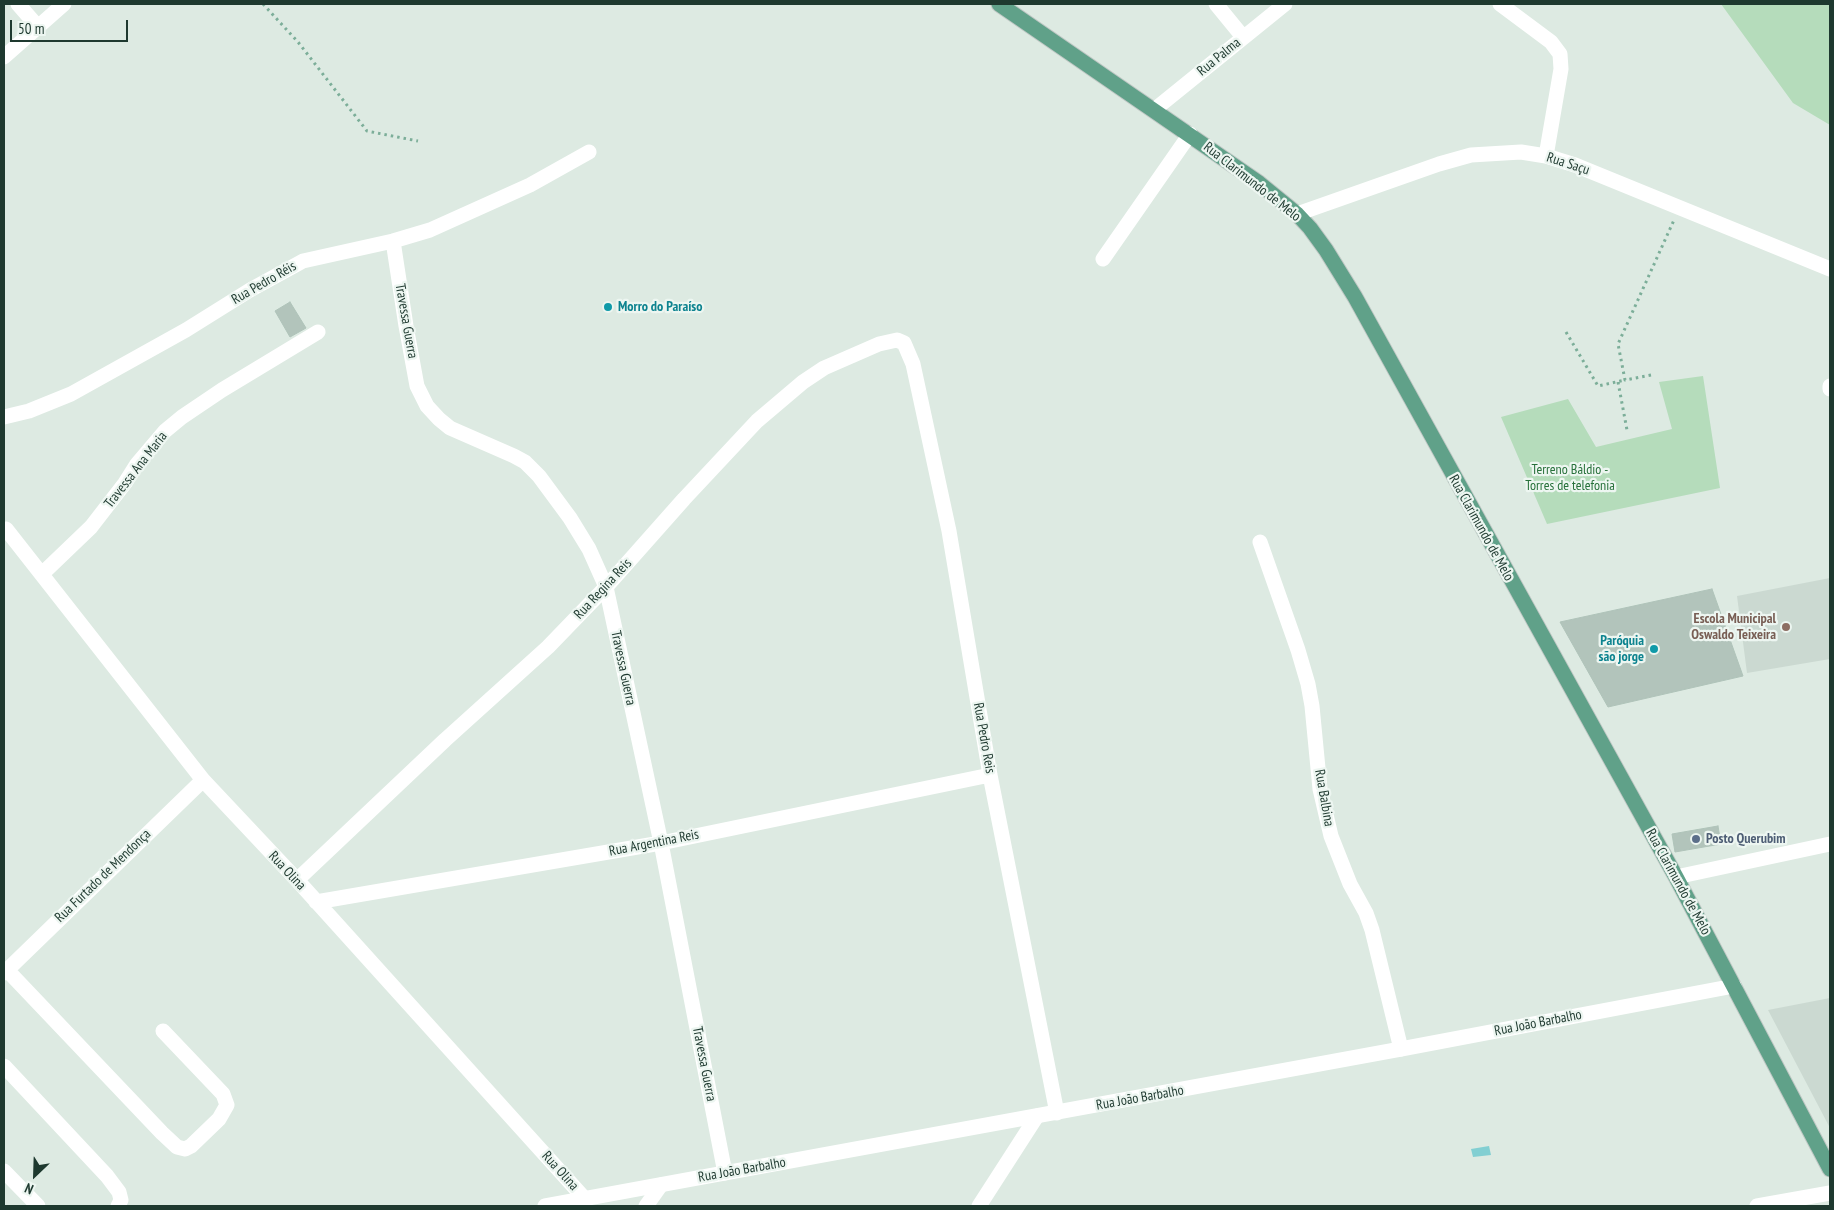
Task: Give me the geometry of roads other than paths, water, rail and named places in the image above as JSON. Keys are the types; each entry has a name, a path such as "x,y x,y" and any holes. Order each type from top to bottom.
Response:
{"main road":[{"name":"Rua Clarimundo de Melo","path":"999,4 1259,183 1297,214 1326,250 1354,297 1676,876 1830,1169"}],"street":[{"path":"18,4 38,27"},
{"path":"4,57 64,4"},
{"path":"1216,4 1243,38"},
{"name":"Rua Palma","path":"1154,110 1285,4"},
{"path":"1500,4 1551,42 1560,54 1561,69 1546,156"},
{"path":"1103,259 1190,134"},
{"name":"Rua Pedro Réis","path":"4,417 71,394 186,330 250,290 303,261 392,241 430,230 530,185 589,152"},
{"name":"Rua Saçu","path":"1297,214 1439,164 1471,155 1521,152 1546,156 1575,165 1830,270"},
{"name":"Travessa Guerra","path":"392,241 417,386 427,406 438,419 450,428 514,456 525,462 539,476 570,518 589,549 606,587 661,843 724,1173"},
{"name":"Travessa Ana Maria","path":"42,574 91,527 125,483 137,464 165,431 222,390 318,332"},
{"name":"Rua Regina Reis","path":"297,880 445,740 548,647 606,587 684,499 757,421 803,382 824,368 879,344 897,340 904,344 913,364"},
{"name":"Rua Pedro Reis","path":"913,364 949,531 990,775 1057,1113"},
{"name":"Rua Olina","path":"6,529 203,780 297,880 585,1199"},
{"name":"Rua Balbina","path":"1260,542 1308,684 1320,789 1331,836 1350,884 1366,913 1372,930 1401,1050"},
{"name":"Rua Argentina Reis","path":"316,902 661,843 990,775"},
{"name":"Rua Furtado de Mendonça","path":"6,972 203,780"},
{"path":"1676,876 1830,844"},
{"path":"6,972 162,1133 177,1147 185,1149 191,1146 220,1120 228,1105 224,1094 163,1031"},
{"name":"Rua João Barbalho","path":"546,1206 1401,1050 1734,986"},
{"path":"4,1066 115,1186 121,1196 118,1206"},
{"path":"979,1206 1037,1116"},
{"path":"4,1171 38,1206"},
{"path":"646,1206 661,1185"},
{"path":"1757,1206 1830,1193"}],"water":[{"path":"1489,1146 1491,1155 1473,1157 1471,1149"}],"place":[{"name":"Morro do Paraíso","path":"608,307"},
{"name":"Escola Municipal Oswaldo Teixeira","path":"1786,627"},
{"name":"Paróquia são jorge","path":"1654,649"},
{"name":"Posto Querubim","path":"1696,839"}],"park label":[{"name":"Terreno Báldio - Torres de telefonia","path":"1570,478"}]}
